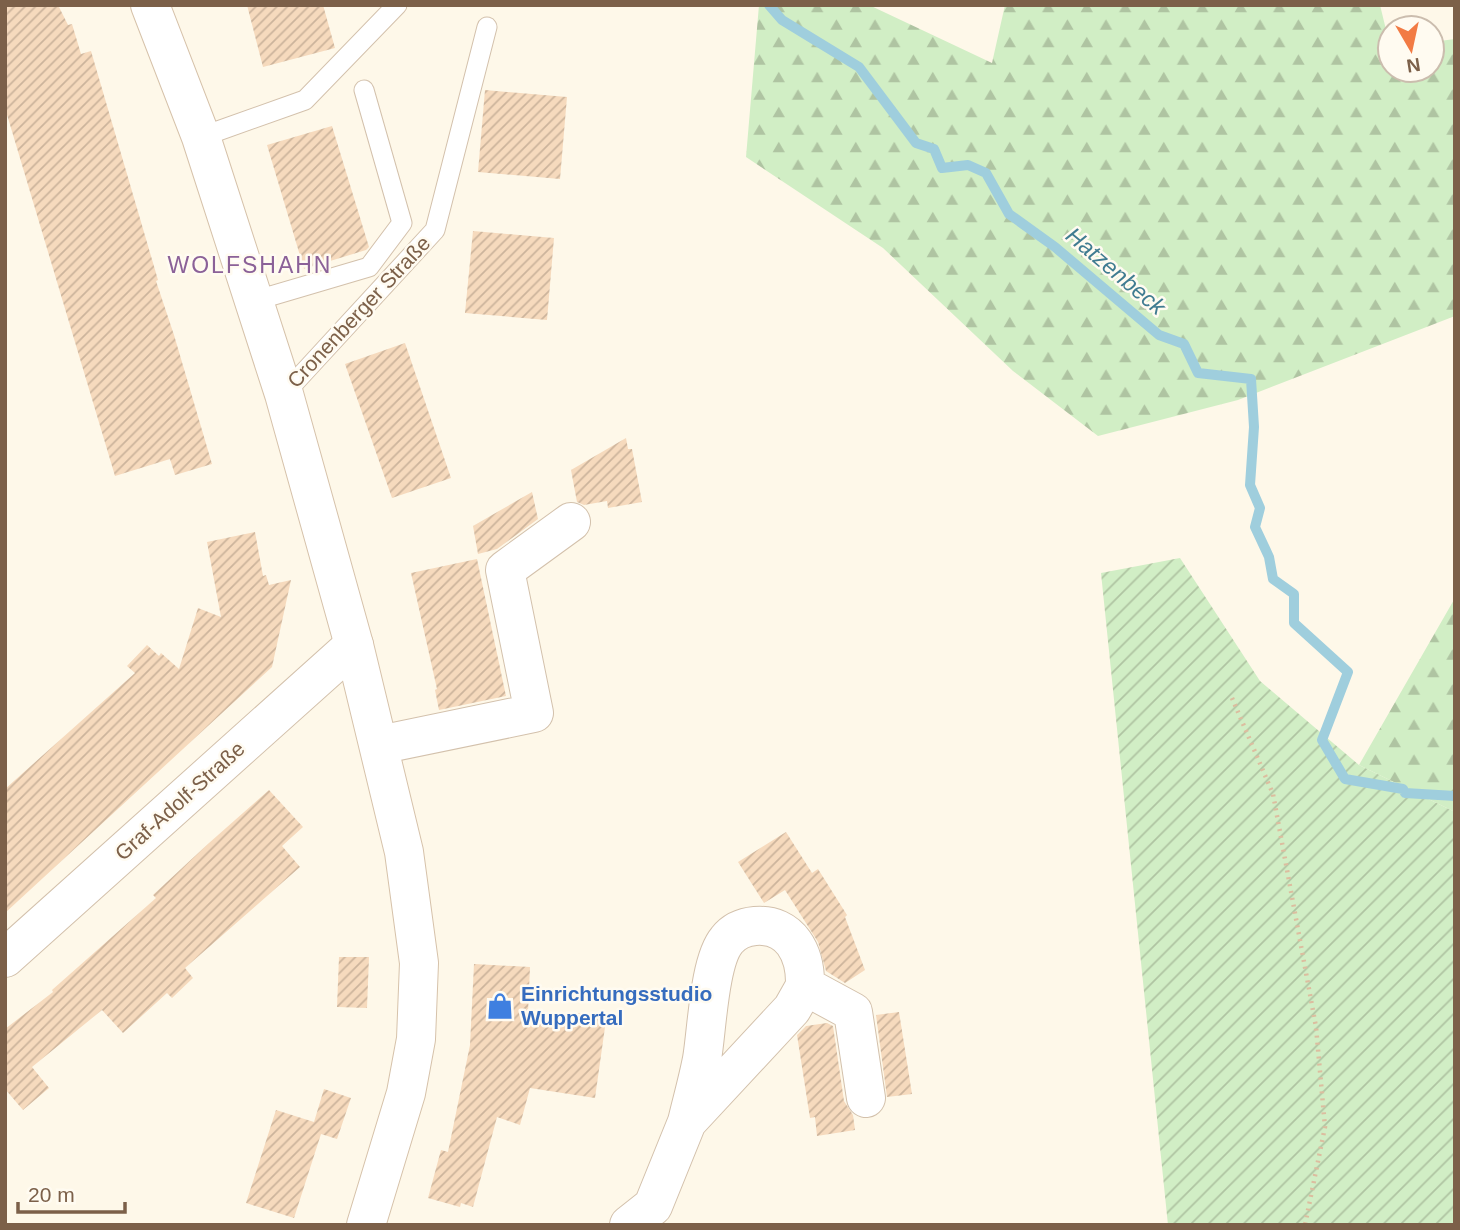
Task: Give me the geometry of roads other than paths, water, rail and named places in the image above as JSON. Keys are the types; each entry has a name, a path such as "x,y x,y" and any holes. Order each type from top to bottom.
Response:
{"street":[{"name":"Cronenberger Straße","path":"150,5 201,136 284,394 354,645 404,852 419,963 416,1039 406,1093 366,1225"},
{"path":"379,745 534,713 505,570 571,522"},
{"name":"Graf-Adolf-Straße","path":"5,958 354,645"},
{"path":"629,1225 653,1206 687,1122 702,1062 717,958 727,939 743,927 768,925 785,933 799,950 805,968 805,986 792,1009 687,1122"},
{"path":"805,986 853,1012 866,1098"}],"lane":[{"path":"201,136 305,100 397,5"},
{"name":"Cronenberger Straße","path":"284,394 435,230 486,27"},
{"path":"254,301 369,267 402,223 364,90"}],"waterway":[{"name":"Hatzenbeck","path":"769,5 782,20 859,67 916,143 934,149 942,168 968,165 986,173 1009,214 1055,247 1159,335 1184,344 1198,373 1251,379 1254,427 1250,485 1260,508 1255,527 1269,557 1273,579 1294,594 1294,623 1348,672 1322,740 1345,779 1403,789 1405,793 1455,796"}],"place":[{"name":"Einrichtungsstudio Wuppertal","path":"500,1006"}],"district":[{"name":"WOLFSHAHN","path":"250,265"}]}
